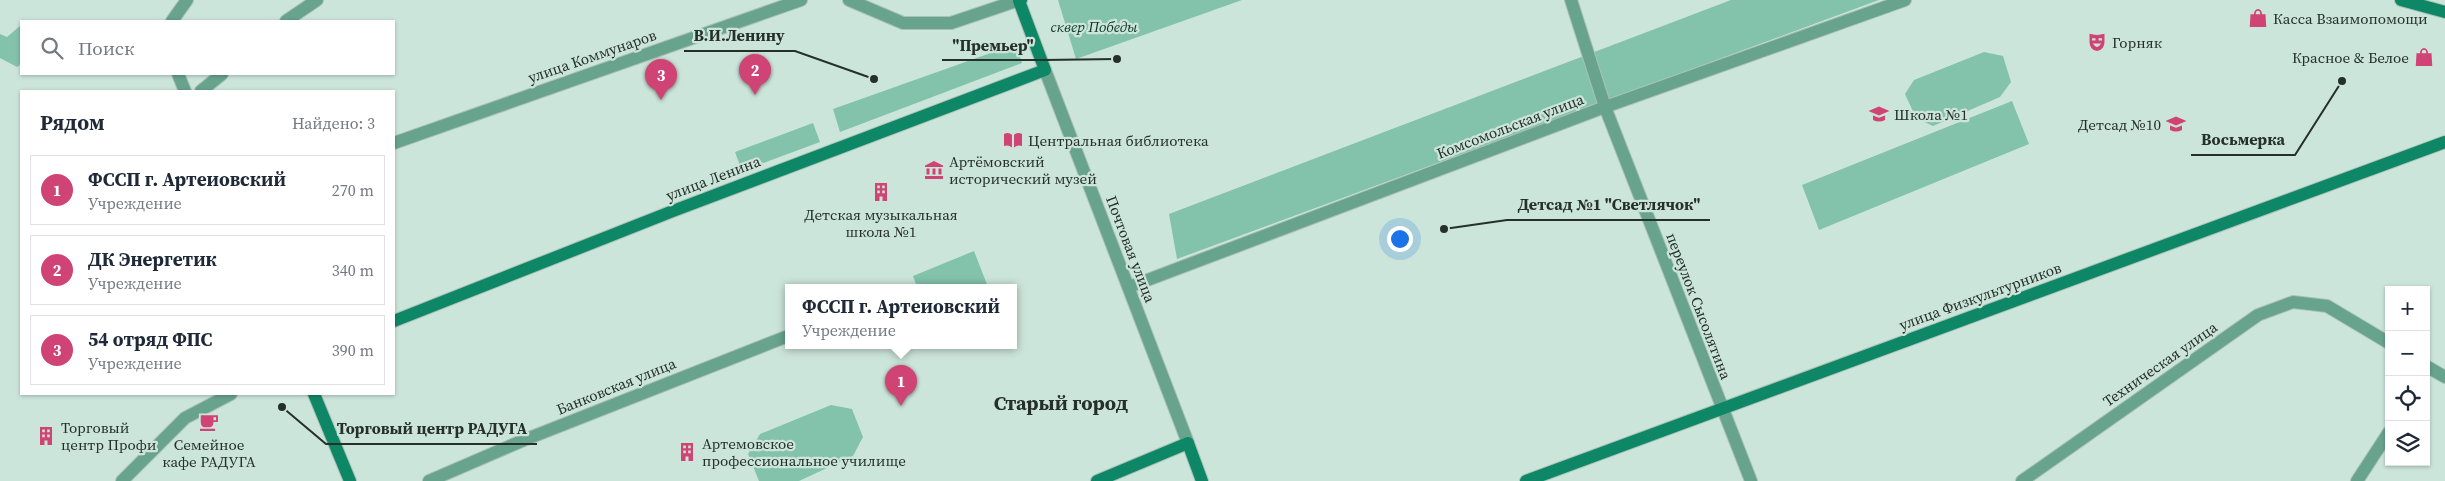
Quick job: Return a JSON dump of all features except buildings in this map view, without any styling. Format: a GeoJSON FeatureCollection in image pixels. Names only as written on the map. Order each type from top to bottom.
{"type":"FeatureCollection","features":[{"type":"Feature","properties":{"kind":"street"},"geometry":{"type":"LineString","coordinates":[[173,20],[187,0]]}},
{"type":"Feature","properties":{"kind":"street"},"geometry":{"type":"LineString","coordinates":[[287,20],[317,0]]}},
{"type":"Feature","properties":{"kind":"street","name":"улица Коммунаров"},"geometry":{"type":"LineString","coordinates":[[395,143],[801,0]]}},
{"type":"Feature","properties":{"kind":"street"},"geometry":{"type":"LineString","coordinates":[[848,0],[903,24],[951,22],[1020,0]]}},
{"type":"Feature","properties":{"kind":"street","name":"Почтовая улица"},"geometry":{"type":"LineString","coordinates":[[1020,0],[1202,481]]}},
{"type":"Feature","properties":{"kind":"street","name":"переулок Сысолятина"},"geometry":{"type":"LineString","coordinates":[[1571,0],[1605,107],[1751,481]]}},
{"type":"Feature","properties":{"kind":"street","name":"Комсомольская улица"},"geometry":{"type":"LineString","coordinates":[[1129,287],[1605,107],[1905,0]]}},
{"type":"Feature","properties":{"kind":"street"},"geometry":{"type":"LineString","coordinates":[[2401,0],[2445,12]]}},
{"type":"Feature","properties":{"kind":"street","name":"улица Ленина"},"geometry":{"type":"LineString","coordinates":[[395,321],[673,210],[1045,70]]}},
{"type":"Feature","properties":{"kind":"street"},"geometry":{"type":"LineString","coordinates":[[178,75],[185,90]]}},
{"type":"Feature","properties":{"kind":"street"},"geometry":{"type":"LineString","coordinates":[[202,90],[221,75]]}},
{"type":"Feature","properties":{"kind":"street","name":"улица Физкультурников"},"geometry":{"type":"LineString","coordinates":[[1526,481],[2445,142]]}},
{"type":"Feature","properties":{"kind":"street","name":"Техническая улица"},"geometry":{"type":"LineString","coordinates":[[2022,481],[2258,315],[2293,302],[2327,306],[2385,341]]}},
{"type":"Feature","properties":{"kind":"street","name":"Банковская улица"},"geometry":{"type":"LineString","coordinates":[[429,481],[524,440],[785,337]]}},
{"type":"Feature","properties":{"kind":"street"},"geometry":{"type":"LineString","coordinates":[[2430,370],[2445,377]]}},
{"type":"Feature","properties":{"kind":"street"},"geometry":{"type":"LineString","coordinates":[[122,481],[184,418],[229,395]]}},
{"type":"Feature","properties":{"kind":"street"},"geometry":{"type":"LineString","coordinates":[[314,395],[350,481]]}},
{"type":"Feature","properties":{"kind":"street"},"geometry":{"type":"LineString","coordinates":[[2357,481],[2385,438]]}},
{"type":"Feature","properties":{"kind":"street"},"geometry":{"type":"LineString","coordinates":[[1097,481],[1188,443]]}},
{"type":"Feature","properties":{"kind":"green space","name":"сквер Победы"},"geometry":{"type":"Polygon","coordinates":[[[1058,0],[1242,0],[1076,59],[1058,0]]]}},
{"type":"Feature","properties":{"kind":"green space"},"geometry":{"type":"Polygon","coordinates":[[[1731,0],[1879,0],[1177,259],[1169,214],[1731,0]]]}},
{"type":"Feature","properties":{"kind":"green space"},"geometry":{"type":"Polygon","coordinates":[[[20,26],[20,65],[17,67],[0,58],[0,34],[7,37],[20,26]]]}},
{"type":"Feature","properties":{"kind":"green space"},"geometry":{"type":"Polygon","coordinates":[[[1016,44],[1022,63],[840,132],[833,109],[1016,44]]]}},
{"type":"Feature","properties":{"kind":"green space"},"geometry":{"type":"Polygon","coordinates":[[[1984,52],[2003,56],[2011,82],[2000,97],[1933,126],[1916,118],[1905,94],[1914,80],[1984,52]]]}},
{"type":"Feature","properties":{"kind":"green space"},"geometry":{"type":"Polygon","coordinates":[[[2012,101],[2029,144],[1819,230],[1802,185],[2012,101]]]}},
{"type":"Feature","properties":{"kind":"green space"},"geometry":{"type":"Polygon","coordinates":[[[813,123],[820,142],[742,171],[735,152],[813,123]]]}},
{"type":"Feature","properties":{"kind":"green space"},"geometry":{"type":"Polygon","coordinates":[[[974,251],[987,284],[916,284],[913,276],[974,251]]]}},
{"type":"Feature","properties":{"kind":"green space"},"geometry":{"type":"Polygon","coordinates":[[[831,405],[852,409],[863,437],[853,456],[799,481],[759,481],[748,454],[760,434],[831,405]]]}},
{"type":"Feature","properties":{"kind":"place","name":"Касса Взаимопомощи"},"geometry":{"type":"Point","coordinates":[2258,18]}},
{"type":"Feature","properties":{"kind":"place","name":"Горняк"},"geometry":{"type":"Point","coordinates":[2097,42]}},
{"type":"Feature","properties":{"kind":"place","name":"Красное & Белое"},"geometry":{"type":"Point","coordinates":[2424,57]}},
{"type":"Feature","properties":{"kind":"place","name":"\"Премьер\""},"geometry":{"type":"Point","coordinates":[1117,59]}},
{"type":"Feature","properties":{"kind":"place","name":"В.И.Ленину"},"geometry":{"type":"Point","coordinates":[874,79]}},
{"type":"Feature","properties":{"kind":"place","name":"Восьмерка"},"geometry":{"type":"Point","coordinates":[2342,81]}},
{"type":"Feature","properties":{"kind":"place","name":"ДК Энергетик"},"geometry":{"type":"Point","coordinates":[755,95]}},
{"type":"Feature","properties":{"kind":"place","name":"54 отряд ФПС"},"geometry":{"type":"Point","coordinates":[661,100]}},
{"type":"Feature","properties":{"kind":"place","name":"Школа №1"},"geometry":{"type":"Point","coordinates":[1879,114]}},
{"type":"Feature","properties":{"kind":"place","name":"Детсад №10"},"geometry":{"type":"Point","coordinates":[2176,124]}},
{"type":"Feature","properties":{"kind":"place","name":"Центральная библиотека"},"geometry":{"type":"Point","coordinates":[1013,140]}},
{"type":"Feature","properties":{"kind":"place","name":"Артёмовский исторический музей"},"geometry":{"type":"Point","coordinates":[934,170]}},
{"type":"Feature","properties":{"kind":"place","name":"Детская музыкальная школа №1"},"geometry":{"type":"Point","coordinates":[881,192]}},
{"type":"Feature","properties":{"kind":"place","name":"Детсад №1 \"Светлячок\""},"geometry":{"type":"Point","coordinates":[1444,229]}},
{"type":"Feature","properties":{"kind":"place","name":"ФССП г. Артеиовский"},"geometry":{"type":"Point","coordinates":[901,406]}},
{"type":"Feature","properties":{"kind":"place","name":"Торговый центр РАДУГА"},"geometry":{"type":"Point","coordinates":[282,407]}},
{"type":"Feature","properties":{"kind":"place","name":"Семейное кафе РАДУГА"},"geometry":{"type":"Point","coordinates":[209,422]}},
{"type":"Feature","properties":{"kind":"place","name":"Торговый центр Профи"},"geometry":{"type":"Point","coordinates":[46,436]}},
{"type":"Feature","properties":{"kind":"place","name":"Артемовское профессиональное училище"},"geometry":{"type":"Point","coordinates":[687,452]}},
{"type":"Feature","properties":{"kind":"district","name":"Старый город"},"geometry":{"type":"Point","coordinates":[1061,403]}}]}
